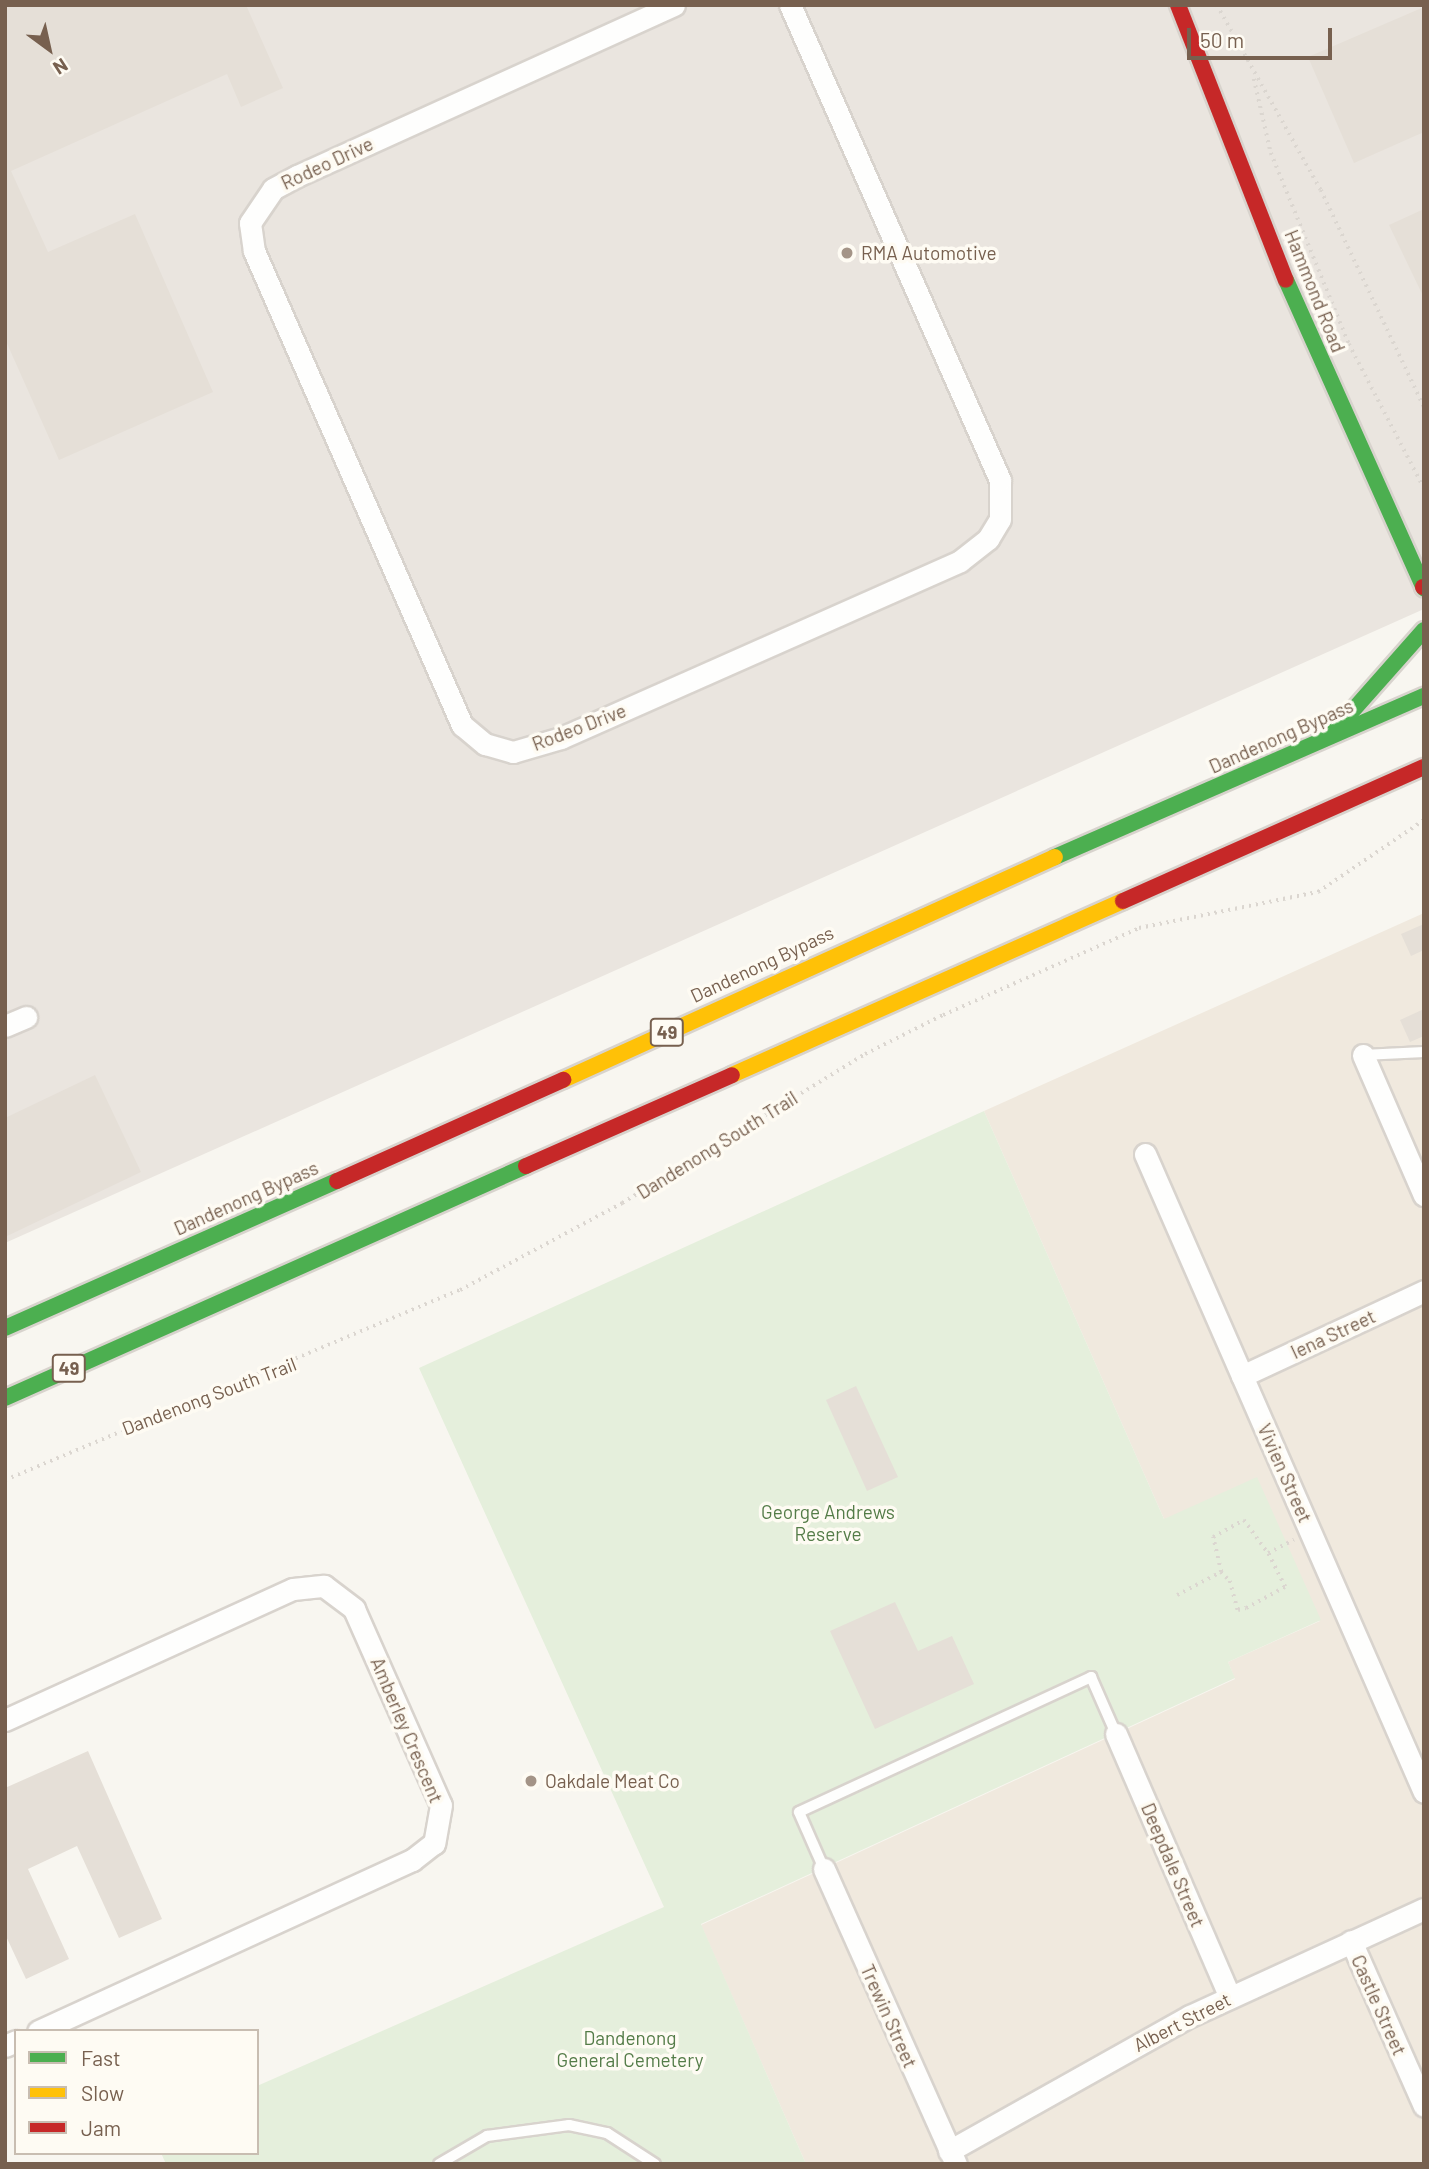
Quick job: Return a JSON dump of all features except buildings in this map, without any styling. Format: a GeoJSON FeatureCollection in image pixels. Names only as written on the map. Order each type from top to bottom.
{"type":"FeatureCollection","features":[{"type":"Feature","properties":{"kind":"main road","name":"Hammond Road"},"geometry":{"type":"LineString","coordinates":[[1178,5],[1311,342],[1424,587]]}},
{"type":"Feature","properties":{"kind":"main road"},"geometry":{"type":"LineString","coordinates":[[1330,737],[1424,630]]}},
{"type":"Feature","properties":{"kind":"main road","name":"Dandenong Bypass"},"geometry":{"type":"LineString","coordinates":[[5,1328],[598,1065],[848,946],[1424,696]]}},
{"type":"Feature","properties":{"kind":"main road","name":"49"},"geometry":{"type":"LineString","coordinates":[[5,1398],[1422,770]]}},
{"type":"Feature","properties":{"kind":"street","name":"Rodeo Drive"},"geometry":{"type":"LineString","coordinates":[[674,5],[297,176],[273,189],[250,223],[254,251],[462,725],[485,744],[513,752],[561,738],[960,561],[988,539],[999,519],[1000,480],[790,5]]}},
{"type":"Feature","properties":{"kind":"street"},"geometry":{"type":"LineString","coordinates":[[5,1026],[26,1017]]}},
{"type":"Feature","properties":{"kind":"street"},"geometry":{"type":"LineString","coordinates":[[1363,1055],[1416,1157],[1424,1195]]}},
{"type":"Feature","properties":{"kind":"street","name":"Vivien Street"},"geometry":{"type":"LineString","coordinates":[[1145,1154],[1424,1792]]}},
{"type":"Feature","properties":{"kind":"street","name":"Iena Street"},"geometry":{"type":"LineString","coordinates":[[1242,1376],[1424,1291]]}},
{"type":"Feature","properties":{"kind":"street","name":"Amberley Crescent"},"geometry":{"type":"LineString","coordinates":[[5,1720],[293,1589],[324,1586],[354,1609],[441,1805],[438,1835],[412,1860],[42,2029]]}},
{"type":"Feature","properties":{"kind":"street","name":"Deepdale Street"},"geometry":{"type":"LineString","coordinates":[[1116,1734],[1230,1997]]}},
{"type":"Feature","properties":{"kind":"street","name":"Trewin Street"},"geometry":{"type":"LineString","coordinates":[[824,1868],[952,2157]]}},
{"type":"Feature","properties":{"kind":"street","name":"Albert Street"},"geometry":{"type":"LineString","coordinates":[[952,2157],[1230,1997],[1424,1909]]}},
{"type":"Feature","properties":{"kind":"street","name":"Castle Street"},"geometry":{"type":"LineString","coordinates":[[1351,1941],[1424,2106]]}},
{"type":"Feature","properties":{"kind":"lane"},"geometry":{"type":"LineString","coordinates":[[1363,1055],[1424,1052]]}},
{"type":"Feature","properties":{"kind":"lane"},"geometry":{"type":"LineString","coordinates":[[824,1868],[799,1811],[1091,1677],[1116,1734]]}},
{"type":"Feature","properties":{"kind":"lane"},"geometry":{"type":"LineString","coordinates":[[439,2164],[487,2136],[569,2124],[607,2133],[654,2164]]}},
{"type":"Feature","properties":{"kind":"path"},"geometry":{"type":"LineString","coordinates":[[1217,5],[1253,74],[1321,190],[1424,407]]}},
{"type":"Feature","properties":{"kind":"path"},"geometry":{"type":"LineString","coordinates":[[1253,74],[1271,153],[1349,344],[1424,488]]}},
{"type":"Feature","properties":{"kind":"path","name":"Dandenong South Trail"},"geometry":{"type":"LineString","coordinates":[[5,1480],[460,1290],[654,1185],[865,1054],[943,1015],[1139,928],[1318,892],[1424,820]]}},
{"type":"Feature","properties":{"kind":"path"},"geometry":{"type":"LineString","coordinates":[[1244,1520],[1268,1553],[1285,1587],[1238,1610],[1230,1581],[1221,1572],[1213,1537],[1244,1520]]}},
{"type":"Feature","properties":{"kind":"path"},"geometry":{"type":"LineString","coordinates":[[1268,1553],[1312,1532]]}},
{"type":"Feature","properties":{"kind":"path"},"geometry":{"type":"LineString","coordinates":[[1177,1595],[1221,1572]]}},
{"type":"Feature","properties":{"kind":"shaded area"},"geometry":{"type":"Polygon","coordinates":[[[5,5],[1424,5],[1424,609],[5,1243],[5,5]]]}},
{"type":"Feature","properties":{"kind":"shaded area"},"geometry":{"type":"Polygon","coordinates":[[[1424,913],[1424,2164],[806,2164],[701,1925],[1235,1679],[1228,1662],[1320,1621],[1164,1519],[984,1111],[1424,913]]]}},
{"type":"Feature","properties":{"kind":"green space","name":"George Andrews Reserve"},"geometry":{"type":"Polygon","coordinates":[[[984,1111],[1164,1519],[1257,1477],[1321,1620],[1228,1662],[1235,1678],[701,1924],[806,2164],[166,2164],[162,2155],[259,2155],[259,2085],[664,1907],[419,1368],[984,1111]]]}},
{"type":"Feature","properties":{"kind":"traffic: fast"},"geometry":{"type":"LineString","coordinates":[[1286,280],[1424,588]]}},
{"type":"Feature","properties":{"kind":"traffic: fast"},"geometry":{"type":"LineString","coordinates":[[1332,734],[1424,630]]}},
{"type":"Feature","properties":{"kind":"traffic: fast"},"geometry":{"type":"LineString","coordinates":[[1055,857],[1424,696]]}},
{"type":"Feature","properties":{"kind":"traffic: fast"},"geometry":{"type":"LineString","coordinates":[[5,1398],[526,1166]]}},
{"type":"Feature","properties":{"kind":"traffic: fast"},"geometry":{"type":"LineString","coordinates":[[5,1328],[337,1181]]}},
{"type":"Feature","properties":{"kind":"traffic: slow"},"geometry":{"type":"LineString","coordinates":[[563,1080],[1055,857]]}},
{"type":"Feature","properties":{"kind":"traffic: slow"},"geometry":{"type":"LineString","coordinates":[[732,1075],[1123,901]]}},
{"type":"Feature","properties":{"kind":"traffic: jam"},"geometry":{"type":"LineString","coordinates":[[1178,5],[1286,280]]}},
{"type":"Feature","properties":{"kind":"traffic: jam"},"geometry":{"type":"LineString","coordinates":[[1123,901],[1424,767]]}},
{"type":"Feature","properties":{"kind":"traffic: jam"},"geometry":{"type":"LineString","coordinates":[[526,1166],[732,1075]]}},
{"type":"Feature","properties":{"kind":"traffic: jam"},"geometry":{"type":"LineString","coordinates":[[337,1181],[563,1080]]}},
{"type":"Feature","properties":{"kind":"place","name":"RMA Automotive"},"geometry":{"type":"Point","coordinates":[847,253]}},
{"type":"Feature","properties":{"kind":"place","name":"Oakdale Meat Co"},"geometry":{"type":"Point","coordinates":[531,1781]}},
{"type":"Feature","properties":{"kind":"park label","name":"Dandenong General Cemetery"},"geometry":{"type":"Point","coordinates":[630,2049]}}]}
